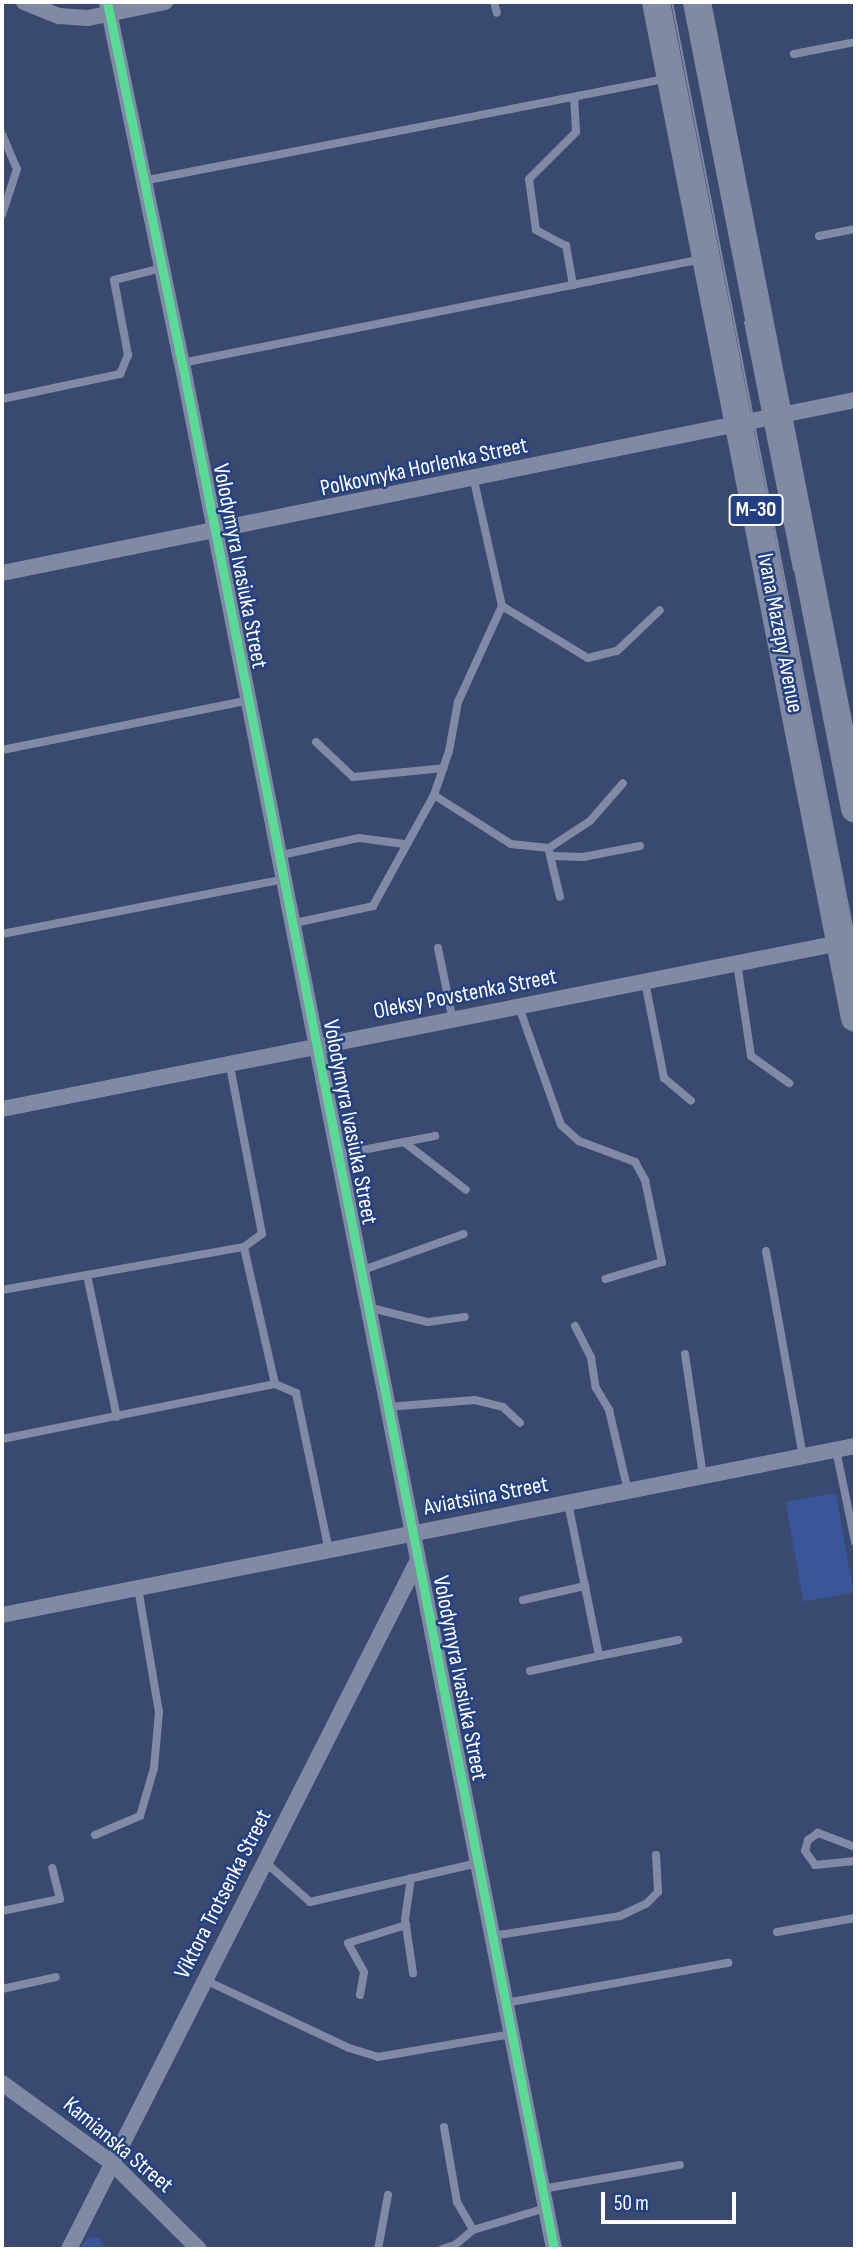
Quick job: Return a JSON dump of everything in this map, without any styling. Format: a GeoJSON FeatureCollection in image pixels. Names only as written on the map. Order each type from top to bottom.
{"type":"FeatureCollection","features":[{"type":"Feature","properties":{"kind":"highway","name":"Ivana Mazepy Avenue"},"geometry":{"type":"LineString","coordinates":[[656,2],[738,422],[848,941],[855,1018]]}},
{"type":"Feature","properties":{"kind":"highway","name":"Ivana Mazepy Avenue"},"geometry":{"type":"LineString","coordinates":[[697,2],[852,777],[855,809]]}},
{"type":"Feature","properties":{"kind":"street"},"geometry":{"type":"LineString","coordinates":[[24,2],[59,16],[88,18],[108,7],[164,2]]}},
{"type":"Feature","properties":{"kind":"street","name":"Volodymyra Ivasiuka Street"},"geometry":{"type":"LineString","coordinates":[[108,7],[182,363],[246,701],[554,2249]]}},
{"type":"Feature","properties":{"kind":"street","name":"Polkovnyka Horlenka Street"},"geometry":{"type":"LineString","coordinates":[[2,573],[474,481],[738,422],[855,400]]}},
{"type":"Feature","properties":{"kind":"street","name":"Oleksy Povstenka Street"},"geometry":{"type":"LineString","coordinates":[[2,1109],[316,1049],[848,941]]}},
{"type":"Feature","properties":{"kind":"street","name":"Aviatsiina Street"},"geometry":{"type":"LineString","coordinates":[[2,1615],[855,1446]]}},
{"type":"Feature","properties":{"kind":"street","name":"Viktora Trotsenka Street"},"geometry":{"type":"LineString","coordinates":[[69,2249],[418,1560]]}},
{"type":"Feature","properties":{"kind":"street","name":"Kamianska Street"},"geometry":{"type":"LineString","coordinates":[[2,2083],[112,2163],[199,2249]]}},
{"type":"Feature","properties":{"kind":"lane"},"geometry":{"type":"LineString","coordinates":[[495,2],[497,13]]}},
{"type":"Feature","properties":{"kind":"lane"},"geometry":{"type":"LineString","coordinates":[[794,54],[855,43]]}},
{"type":"Feature","properties":{"kind":"lane"},"geometry":{"type":"LineString","coordinates":[[144,181],[671,78]]}},
{"type":"Feature","properties":{"kind":"lane"},"geometry":{"type":"LineString","coordinates":[[573,285],[566,246],[536,230],[529,179],[576,132],[575,97]]}},
{"type":"Feature","properties":{"kind":"lane"},"geometry":{"type":"LineString","coordinates":[[2,134],[18,169],[2,215]]}},
{"type":"Feature","properties":{"kind":"lane"},"geometry":{"type":"LineString","coordinates":[[819,236],[855,229]]}},
{"type":"Feature","properties":{"kind":"lane"},"geometry":{"type":"LineString","coordinates":[[182,363],[705,258]]}},
{"type":"Feature","properties":{"kind":"lane"},"geometry":{"type":"LineString","coordinates":[[2,399],[120,374],[128,355],[114,280],[162,268]]}},
{"type":"Feature","properties":{"kind":"lane"},"geometry":{"type":"LineString","coordinates":[[290,924],[373,906],[434,795],[458,702],[502,606],[474,481]]}},
{"type":"Feature","properties":{"kind":"lane"},"geometry":{"type":"LineString","coordinates":[[502,606],[589,658],[617,651],[660,610]]}},
{"type":"Feature","properties":{"kind":"lane"},"geometry":{"type":"LineString","coordinates":[[2,750],[246,701]]}},
{"type":"Feature","properties":{"kind":"lane"},"geometry":{"type":"LineString","coordinates":[[316,742],[353,777],[443,768]]}},
{"type":"Feature","properties":{"kind":"lane"},"geometry":{"type":"LineString","coordinates":[[550,852],[590,821],[622,783]]}},
{"type":"Feature","properties":{"kind":"lane"},"geometry":{"type":"LineString","coordinates":[[434,795],[511,844],[583,857],[640,846]]}},
{"type":"Feature","properties":{"kind":"lane"},"geometry":{"type":"LineString","coordinates":[[277,856],[359,838],[405,844]]}},
{"type":"Feature","properties":{"kind":"lane"},"geometry":{"type":"LineString","coordinates":[[550,852],[560,897]]}},
{"type":"Feature","properties":{"kind":"lane"},"geometry":{"type":"LineString","coordinates":[[2,934],[282,880]]}},
{"type":"Feature","properties":{"kind":"lane"},"geometry":{"type":"LineString","coordinates":[[439,948],[453,1021]]}},
{"type":"Feature","properties":{"kind":"lane"},"geometry":{"type":"LineString","coordinates":[[737,963],[751,1056],[789,1083]]}},
{"type":"Feature","properties":{"kind":"lane"},"geometry":{"type":"LineString","coordinates":[[645,982],[664,1078],[691,1101]]}},
{"type":"Feature","properties":{"kind":"lane"},"geometry":{"type":"LineString","coordinates":[[519,1007],[561,1125],[579,1142],[635,1162],[645,1180],[662,1262],[606,1279]]}},
{"type":"Feature","properties":{"kind":"lane"},"geometry":{"type":"LineString","coordinates":[[2,1290],[244,1247],[262,1234],[230,1066]]}},
{"type":"Feature","properties":{"kind":"lane"},"geometry":{"type":"LineString","coordinates":[[337,1155],[435,1136]]}},
{"type":"Feature","properties":{"kind":"lane"},"geometry":{"type":"LineString","coordinates":[[404,1142],[466,1190]]}},
{"type":"Feature","properties":{"kind":"lane"},"geometry":{"type":"LineString","coordinates":[[360,1271],[464,1234]]}},
{"type":"Feature","properties":{"kind":"lane"},"geometry":{"type":"LineString","coordinates":[[244,1247],[275,1384]]}},
{"type":"Feature","properties":{"kind":"lane"},"geometry":{"type":"LineString","coordinates":[[766,1251],[803,1456]]}},
{"type":"Feature","properties":{"kind":"lane"},"geometry":{"type":"LineString","coordinates":[[88,1275],[117,1417]]}},
{"type":"Feature","properties":{"kind":"lane"},"geometry":{"type":"LineString","coordinates":[[367,1307],[428,1322],[465,1317]]}},
{"type":"Feature","properties":{"kind":"lane"},"geometry":{"type":"LineString","coordinates":[[575,1326],[591,1358],[596,1388],[609,1410],[628,1491]]}},
{"type":"Feature","properties":{"kind":"lane"},"geometry":{"type":"LineString","coordinates":[[685,1354],[703,1476]]}},
{"type":"Feature","properties":{"kind":"lane"},"geometry":{"type":"LineString","coordinates":[[2,1439],[275,1384],[296,1393],[329,1551]]}},
{"type":"Feature","properties":{"kind":"lane"},"geometry":{"type":"LineString","coordinates":[[387,1407],[475,1400],[503,1407],[520,1423]]}},
{"type":"Feature","properties":{"kind":"lane"},"geometry":{"type":"LineString","coordinates":[[836,1450],[855,1542]]}},
{"type":"Feature","properties":{"kind":"lane"},"geometry":{"type":"LineString","coordinates":[[568,1503],[599,1656]]}},
{"type":"Feature","properties":{"kind":"lane"},"geometry":{"type":"LineString","coordinates":[[523,1600],[585,1586]]}},
{"type":"Feature","properties":{"kind":"lane"},"geometry":{"type":"LineString","coordinates":[[95,1835],[140,1816],[154,1769],[159,1712],[138,1588]]}},
{"type":"Feature","properties":{"kind":"lane"},"geometry":{"type":"LineString","coordinates":[[530,1671],[678,1640]]}},
{"type":"Feature","properties":{"kind":"lane"},"geometry":{"type":"LineString","coordinates":[[855,1847],[818,1833],[808,1840],[805,1850],[816,1865],[855,1861]]}},
{"type":"Feature","properties":{"kind":"lane"},"geometry":{"type":"LineString","coordinates":[[492,1936],[620,1916],[646,1904],[658,1892],[656,1855]]}},
{"type":"Feature","properties":{"kind":"lane"},"geometry":{"type":"LineString","coordinates":[[265,1862],[310,1902],[477,1863]]}},
{"type":"Feature","properties":{"kind":"lane"},"geometry":{"type":"LineString","coordinates":[[2,1911],[60,1899],[52,1868]]}},
{"type":"Feature","properties":{"kind":"lane"},"geometry":{"type":"LineString","coordinates":[[411,1878],[406,1925],[413,1973]]}},
{"type":"Feature","properties":{"kind":"lane"},"geometry":{"type":"LineString","coordinates":[[777,1932],[855,1918]]}},
{"type":"Feature","properties":{"kind":"lane"},"geometry":{"type":"LineString","coordinates":[[360,1995],[364,1972],[348,1943],[406,1925]]}},
{"type":"Feature","properties":{"kind":"lane"},"geometry":{"type":"LineString","coordinates":[[505,2003],[728,1963]]}},
{"type":"Feature","properties":{"kind":"lane"},"geometry":{"type":"LineString","coordinates":[[2,1989],[56,1978]]}},
{"type":"Feature","properties":{"kind":"lane"},"geometry":{"type":"LineString","coordinates":[[205,1980],[349,2048],[378,2057],[511,2034]]}},
{"type":"Feature","properties":{"kind":"lane"},"geometry":{"type":"LineString","coordinates":[[444,2127],[457,2202],[472,2230]]}},
{"type":"Feature","properties":{"kind":"lane"},"geometry":{"type":"LineString","coordinates":[[542,2189],[680,2165]]}},
{"type":"Feature","properties":{"kind":"lane"},"geometry":{"type":"LineString","coordinates":[[377,2249],[388,2195]]}},
{"type":"Feature","properties":{"kind":"lane"},"geometry":{"type":"LineString","coordinates":[[442,2249],[455,2245],[472,2230],[546,2208]]}},
{"type":"Feature","properties":{"kind":"shaded area"},"geometry":{"type":"Polygon","coordinates":[[[836,1493],[854,1592],[803,1601],[786,1502],[836,1493]]]}},
{"type":"Feature","properties":{"kind":"shaded area"},"geometry":{"type":"Polygon","coordinates":[[[90,2237],[99,2238],[105,2249],[78,2249],[90,2237]]]}},
{"type":"Feature","properties":{"kind":"tram line"},"geometry":{"type":"LineString","coordinates":[[672,2],[855,942]]}},
{"type":"Feature","properties":{"kind":"tram line"},"geometry":{"type":"LineString","coordinates":[[745,322],[794,570]]}},
{"type":"Feature","properties":{"kind":"cycle path"},"geometry":{"type":"LineString","coordinates":[[107,2],[182,363],[554,2249]]}}]}
